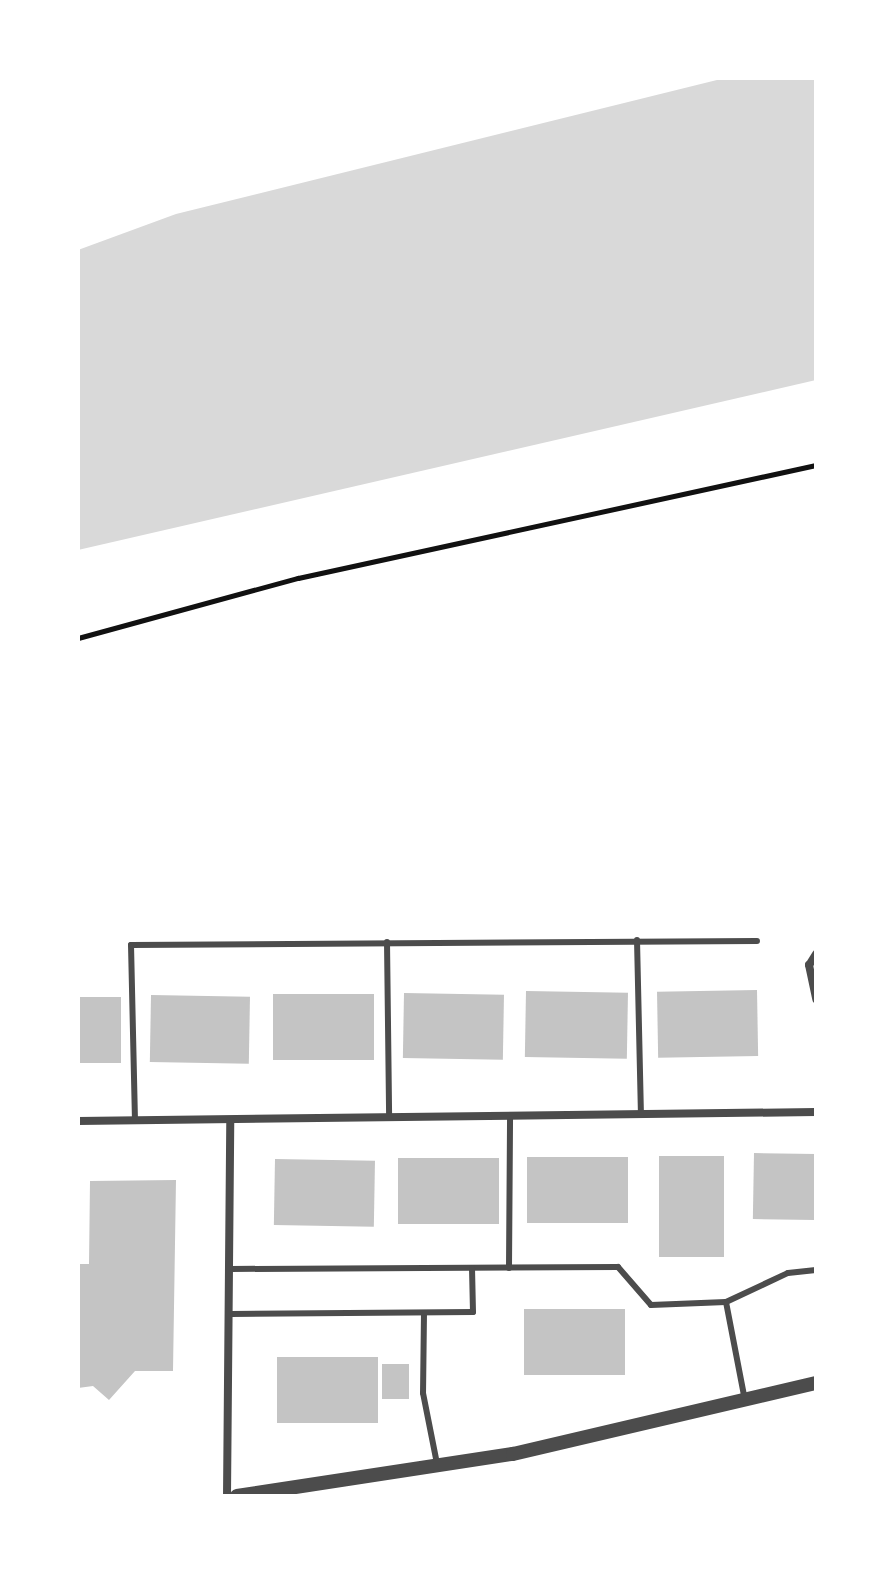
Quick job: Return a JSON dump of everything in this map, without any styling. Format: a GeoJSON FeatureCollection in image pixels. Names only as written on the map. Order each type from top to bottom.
{"type":"FeatureCollection","features":[{"type":"Feature","properties":{"kind":"street"},"geometry":{"type":"LineString","coordinates":[[816,954],[809,965],[816,999]]}},
{"type":"Feature","properties":{"kind":"street"},"geometry":{"type":"LineString","coordinates":[[78,1121],[816,1112]]}},
{"type":"Feature","properties":{"kind":"street"},"geometry":{"type":"LineString","coordinates":[[227,1496],[231,1314],[230,1121]]}},
{"type":"Feature","properties":{"kind":"street"},"geometry":{"type":"LineString","coordinates":[[237,1496],[437,1467],[746,1404],[816,1383]]}},
{"type":"Feature","properties":{"kind":"lane"},"geometry":{"type":"LineString","coordinates":[[637,940],[641,1115]]}},
{"type":"Feature","properties":{"kind":"lane"},"geometry":{"type":"LineString","coordinates":[[135,1121],[131,945],[757,941]]}},
{"type":"Feature","properties":{"kind":"lane"},"geometry":{"type":"LineString","coordinates":[[387,942],[389,1118]]}},
{"type":"Feature","properties":{"kind":"lane"},"geometry":{"type":"LineString","coordinates":[[509,1268],[510,1117]]}},
{"type":"Feature","properties":{"kind":"lane"},"geometry":{"type":"LineString","coordinates":[[231,1269],[618,1267],[651,1305],[726,1302],[788,1273],[816,1270]]}},
{"type":"Feature","properties":{"kind":"lane"},"geometry":{"type":"LineString","coordinates":[[231,1314],[473,1312],[472,1268]]}},
{"type":"Feature","properties":{"kind":"lane"},"geometry":{"type":"LineString","coordinates":[[726,1302],[746,1404]]}},
{"type":"Feature","properties":{"kind":"lane"},"geometry":{"type":"LineString","coordinates":[[424,1313],[423,1393],[437,1467]]}},
{"type":"Feature","properties":{"kind":"path"},"geometry":{"type":"LineString","coordinates":[[78,638],[298,578],[816,465]]}},
{"type":"Feature","properties":{"kind":"shaded area"},"geometry":{"type":"Polygon","coordinates":[[[725,78],[816,78],[816,380],[78,550],[78,250],[176,214],[725,78]]]}},
{"type":"Feature","properties":{"kind":"building"},"geometry":{"type":"Polygon","coordinates":[[[757,990],[758,1056],[658,1058],[657,992],[757,990]]]}},
{"type":"Feature","properties":{"kind":"building"},"geometry":{"type":"Polygon","coordinates":[[[526,991],[628,993],[627,1059],[525,1057],[526,991]]]}},
{"type":"Feature","properties":{"kind":"building"},"geometry":{"type":"Polygon","coordinates":[[[404,993],[504,995],[503,1060],[403,1058],[404,993]]]}},
{"type":"Feature","properties":{"kind":"building"},"geometry":{"type":"Polygon","coordinates":[[[273,994],[374,994],[374,1060],[273,1060],[273,994]]]}},
{"type":"Feature","properties":{"kind":"building"},"geometry":{"type":"Polygon","coordinates":[[[151,995],[250,997],[249,1064],[150,1062],[151,995]]]}},
{"type":"Feature","properties":{"kind":"building"},"geometry":{"type":"Polygon","coordinates":[[[78,997],[121,997],[121,1063],[78,1063],[78,997]]]}},
{"type":"Feature","properties":{"kind":"building"},"geometry":{"type":"Polygon","coordinates":[[[754,1153],[816,1154],[815,1220],[753,1219],[754,1153]]]}},
{"type":"Feature","properties":{"kind":"building"},"geometry":{"type":"Polygon","coordinates":[[[659,1156],[724,1156],[724,1257],[659,1257],[659,1156]]]}},
{"type":"Feature","properties":{"kind":"building"},"geometry":{"type":"Polygon","coordinates":[[[527,1157],[628,1157],[628,1223],[527,1223],[527,1157]]]}},
{"type":"Feature","properties":{"kind":"building"},"geometry":{"type":"Polygon","coordinates":[[[398,1158],[499,1158],[499,1224],[398,1224],[398,1158]]]}},
{"type":"Feature","properties":{"kind":"building"},"geometry":{"type":"Polygon","coordinates":[[[275,1159],[375,1161],[374,1227],[274,1225],[275,1159]]]}},
{"type":"Feature","properties":{"kind":"building"},"geometry":{"type":"Polygon","coordinates":[[[176,1180],[173,1371],[135,1371],[109,1400],[93,1386],[78,1388],[78,1264],[89,1264],[90,1181],[176,1180]]]}},
{"type":"Feature","properties":{"kind":"building"},"geometry":{"type":"Polygon","coordinates":[[[524,1309],[625,1309],[625,1375],[524,1375],[524,1309]]]}},
{"type":"Feature","properties":{"kind":"building"},"geometry":{"type":"Polygon","coordinates":[[[277,1357],[378,1357],[378,1423],[277,1423],[277,1357]]]}},
{"type":"Feature","properties":{"kind":"building"},"geometry":{"type":"Polygon","coordinates":[[[382,1364],[409,1364],[409,1399],[382,1399],[382,1364]]]}}]}
